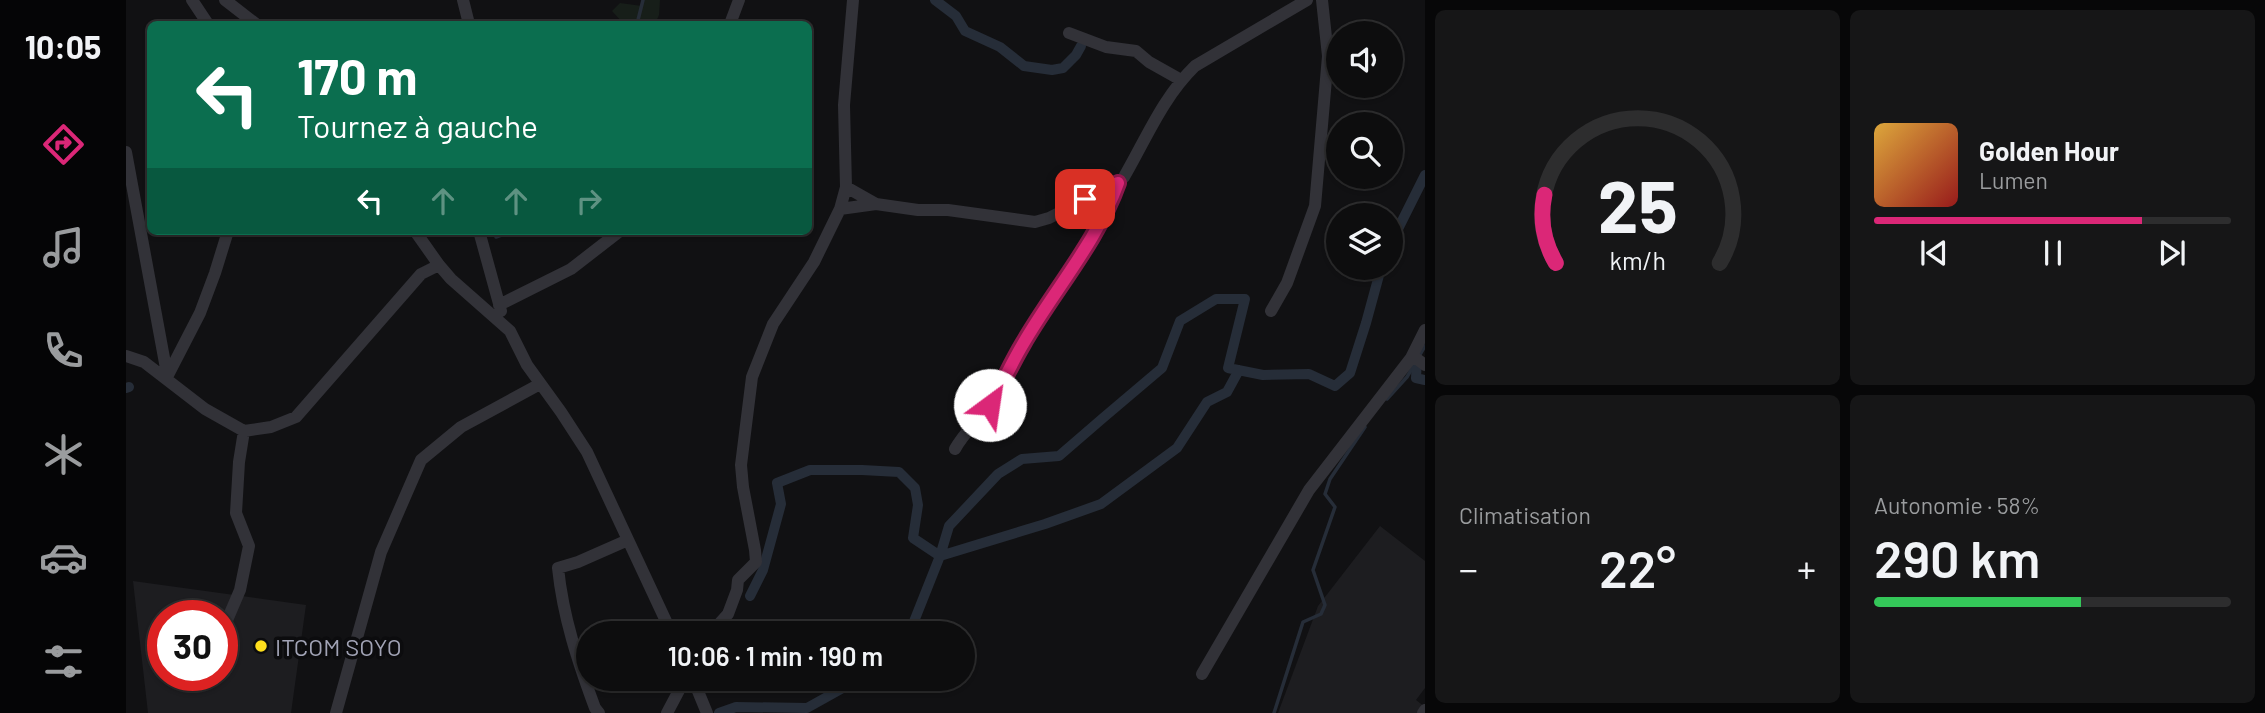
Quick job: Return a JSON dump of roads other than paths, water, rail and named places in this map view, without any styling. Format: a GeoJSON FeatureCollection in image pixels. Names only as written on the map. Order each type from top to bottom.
{"type":"FeatureCollection","features":[{"type":"Feature","properties":{"kind":"street"},"geometry":{"type":"LineString","coordinates":[[192,0],[206,21]]}},
{"type":"Feature","properties":{"kind":"street"},"geometry":{"type":"LineString","coordinates":[[225,0],[252,21]]}},
{"type":"Feature","properties":{"kind":"street"},"geometry":{"type":"LineString","coordinates":[[463,0],[468,21]]}},
{"type":"Feature","properties":{"kind":"street"},"geometry":{"type":"LineString","coordinates":[[731,21],[739,0]]}},
{"type":"Feature","properties":{"kind":"street"},"geometry":{"type":"LineString","coordinates":[[721,621],[737,590],[738,580],[755,562],[741,465],[752,377],[774,324],[814,262],[840,209],[846,187],[844,105],[853,0]]}},
{"type":"Feature","properties":{"kind":"street"},"geometry":{"type":"LineString","coordinates":[[840,209],[876,204],[918,210],[948,210],[1035,222],[1049,218],[1118,183],[1124,177],[1160,110],[1181,80],[1195,66],[1307,0]]}},
{"type":"Feature","properties":{"kind":"street"},"geometry":{"type":"LineString","coordinates":[[1271,311],[1287,283],[1315,206],[1328,56],[1322,0]]}},
{"type":"Feature","properties":{"kind":"street"},"geometry":{"type":"LineString","coordinates":[[1069,33],[1106,47],[1136,51],[1149,62],[1181,80]]}},
{"type":"Feature","properties":{"kind":"street"},"geometry":{"type":"LineString","coordinates":[[126,152],[167,377]]}},
{"type":"Feature","properties":{"kind":"street"},"geometry":{"type":"LineString","coordinates":[[955,449],[961,436],[990,405],[1006,380],[1022,345],[1102,221],[1118,183]]}},
{"type":"Feature","properties":{"kind":"street"},"geometry":{"type":"LineString","coordinates":[[846,187],[876,204]]}},
{"type":"Feature","properties":{"kind":"street"},"geometry":{"type":"LineString","coordinates":[[167,377],[200,313],[227,235]]}},
{"type":"Feature","properties":{"kind":"street"},"geometry":{"type":"LineString","coordinates":[[418,235],[452,279],[510,331]]}},
{"type":"Feature","properties":{"kind":"street"},"geometry":{"type":"LineString","coordinates":[[480,235],[491,280],[510,331],[527,365],[562,412],[587,452],[666,621]]}},
{"type":"Feature","properties":{"kind":"street"},"geometry":{"type":"LineString","coordinates":[[499,305],[571,269],[615,235]]}},
{"type":"Feature","properties":{"kind":"street"},"geometry":{"type":"LineString","coordinates":[[126,356],[144,362],[167,377],[205,410],[244,430],[271,427],[296,417],[421,274],[439,265]]}},
{"type":"Feature","properties":{"kind":"street"},"geometry":{"type":"LineString","coordinates":[[469,293],[491,280]]}},
{"type":"Feature","properties":{"kind":"street"},"geometry":{"type":"LineString","coordinates":[[1202,674],[1310,490],[1410,358],[1425,330]]}},
{"type":"Feature","properties":{"kind":"street"},"geometry":{"type":"LineString","coordinates":[[1410,358],[1425,365]]}},
{"type":"Feature","properties":{"kind":"street"},"geometry":{"type":"LineString","coordinates":[[336,713],[381,552],[421,460],[461,427],[540,384]]}},
{"type":"Feature","properties":{"kind":"street"},"geometry":{"type":"LineString","coordinates":[[236,600],[249,546],[236,513],[244,430]]}},
{"type":"Feature","properties":{"kind":"street"},"geometry":{"type":"LineString","coordinates":[[599,713],[594,708],[577,660],[561,600],[558,568],[628,540]]}},
{"type":"Feature","properties":{"kind":"street"},"geometry":{"type":"LineString","coordinates":[[667,713],[679,691]]}},
{"type":"Feature","properties":{"kind":"street"},"geometry":{"type":"LineString","coordinates":[[698,691],[707,713]]}},
{"type":"Feature","properties":{"kind":"waterway"},"geometry":{"type":"LineString","coordinates":[[638,21],[643,0]]}},
{"type":"Feature","properties":{"kind":"waterway"},"geometry":{"type":"LineString","coordinates":[[935,0],[956,16],[965,31],[1000,47],[1024,66],[1052,70],[1063,68],[1081,46]]}},
{"type":"Feature","properties":{"kind":"waterway"},"geometry":{"type":"LineString","coordinates":[[1403,219],[1425,175]]}},
{"type":"Feature","properties":{"kind":"waterway"},"geometry":{"type":"LineString","coordinates":[[496,237],[502,235]]}},
{"type":"Feature","properties":{"kind":"waterway"},"geometry":{"type":"LineString","coordinates":[[914,621],[949,526],[998,474],[1022,459],[1059,456],[1162,368],[1180,321],[1216,299],[1245,299],[1228,368],[1263,375],[1309,374],[1335,386],[1350,373],[1378,280]]}},
{"type":"Feature","properties":{"kind":"waterway"},"geometry":{"type":"LineString","coordinates":[[1387,399],[1407,377],[1425,346]]}},
{"type":"Feature","properties":{"kind":"waterway"},"geometry":{"type":"LineString","coordinates":[[1417,359],[1416,378],[1425,380]]}},
{"type":"Feature","properties":{"kind":"waterway"},"geometry":{"type":"LineString","coordinates":[[750,596],[763,570],[781,504],[777,483],[810,470],[899,472],[915,488],[918,505],[913,538],[940,556],[1101,504],[1177,448],[1207,402],[1227,392],[1239,370]]}},
{"type":"Feature","properties":{"kind":"waterway"},"geometry":{"type":"LineString","coordinates":[[1274,713],[1303,622],[1321,614],[1325,605],[1313,570],[1335,507],[1325,494],[1330,479],[1365,427]]}},
{"type":"Feature","properties":{"kind":"waterway"},"geometry":{"type":"LineString","coordinates":[[719,713],[736,707],[807,708],[837,691]]}},
{"type":"Feature","properties":{"kind":"place","name":"ITCOM SOYO"},"geometry":{"type":"Point","coordinates":[261,646]}}]}
